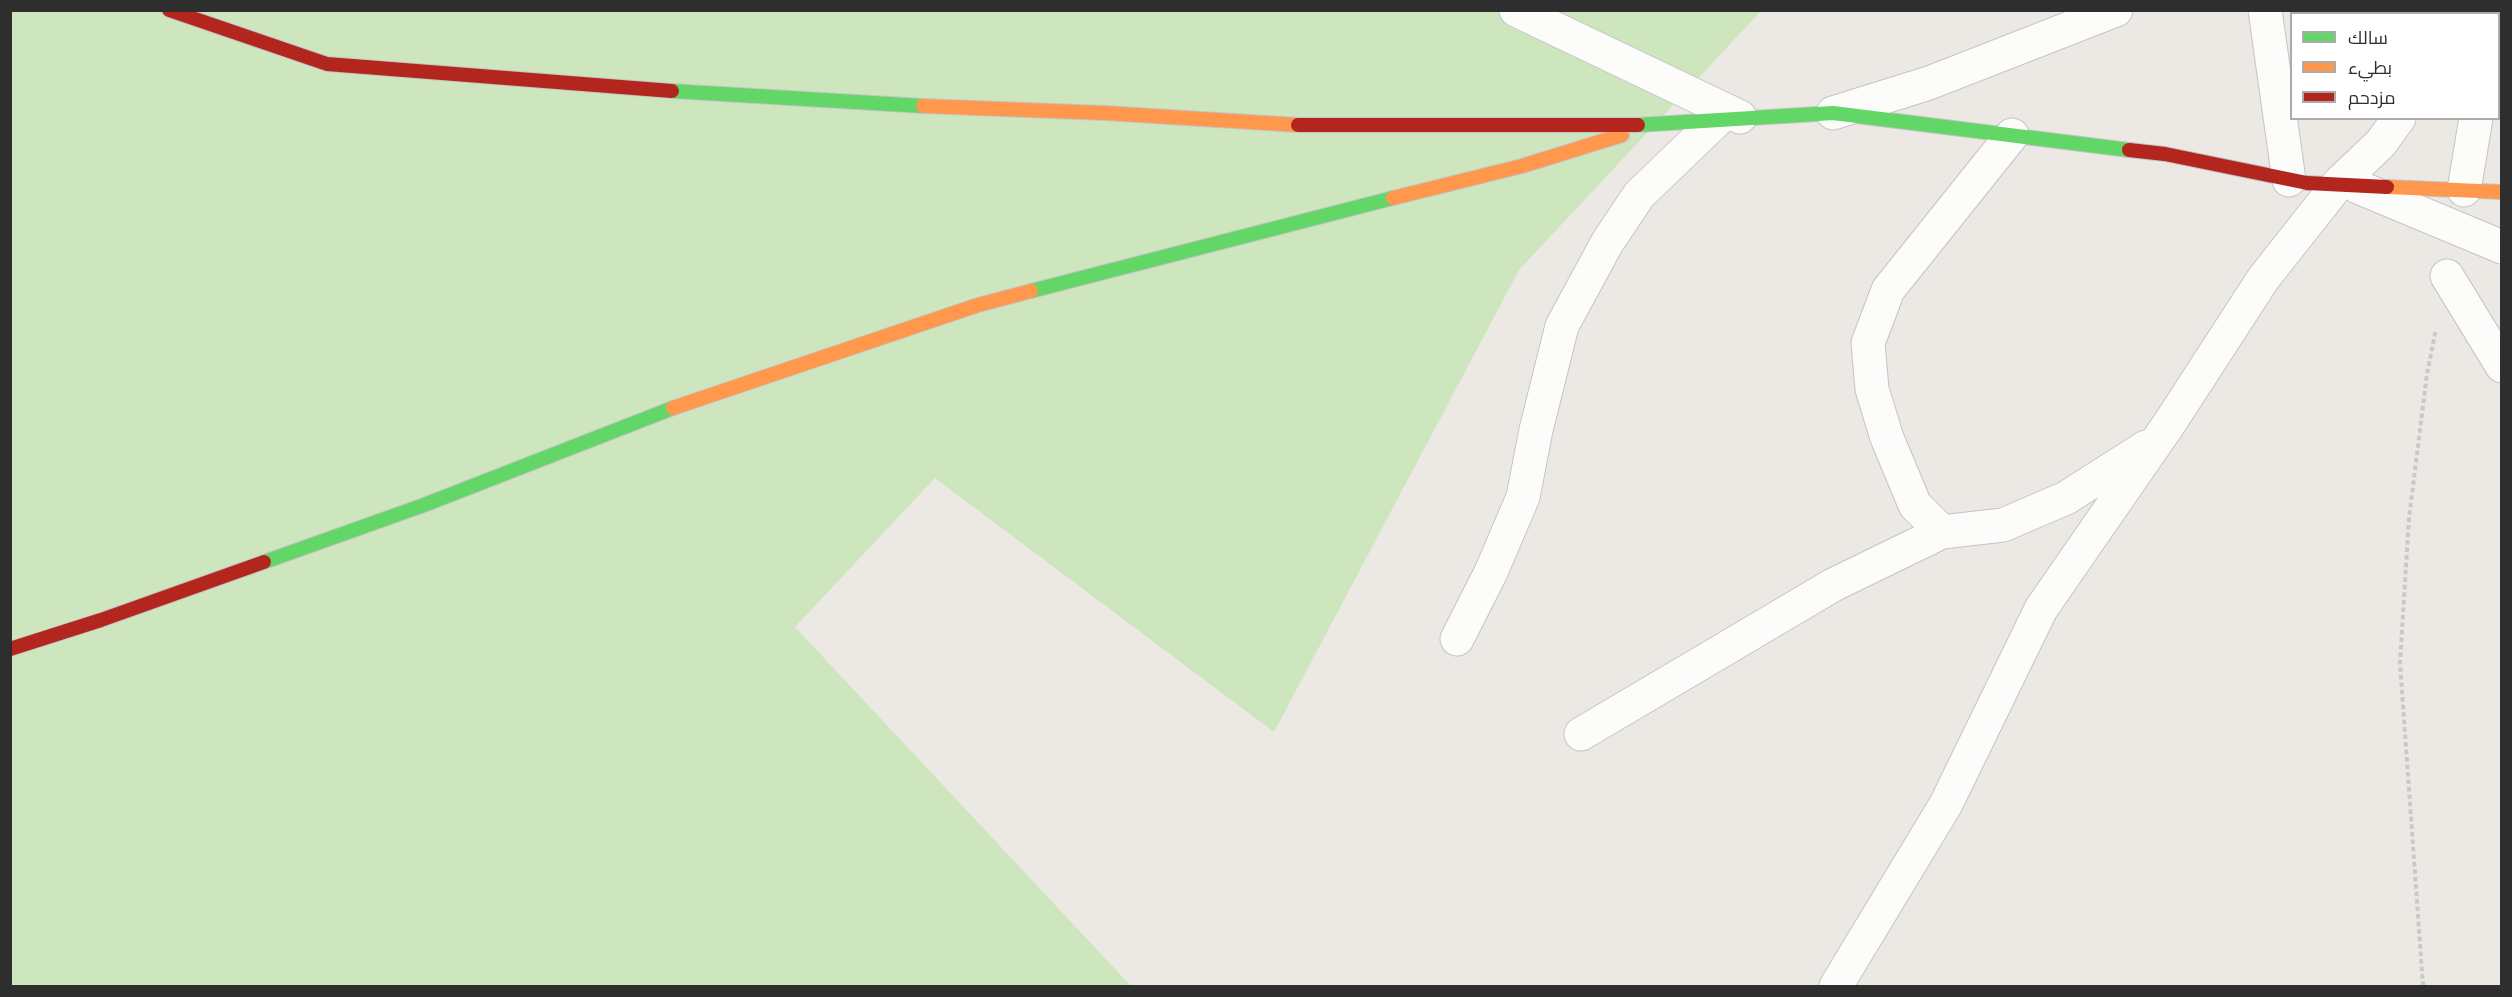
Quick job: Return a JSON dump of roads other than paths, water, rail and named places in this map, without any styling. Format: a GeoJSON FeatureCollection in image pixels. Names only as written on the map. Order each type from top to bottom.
{"type":"FeatureCollection","features":[{"type":"Feature","properties":{"kind":"street"},"geometry":{"type":"LineString","coordinates":[[169,10],[327,64],[660,90],[866,104],[1105,113],[1321,126],[1655,125],[1729,118],[1833,113],[2164,154],[2289,180],[2502,192]]}},
{"type":"Feature","properties":{"kind":"street"},"geometry":{"type":"LineString","coordinates":[[1516,10],[1729,118]]}},
{"type":"Feature","properties":{"kind":"street"},"geometry":{"type":"LineString","coordinates":[[1833,113],[1929,83],[2116,10]]}},
{"type":"Feature","properties":{"kind":"street"},"geometry":{"type":"LineString","coordinates":[[2265,10],[2289,180]]}},
{"type":"Feature","properties":{"kind":"street"},"geometry":{"type":"LineString","coordinates":[[1457,639],[1491,572],[1523,497],[1536,430],[1562,326],[1607,243],[1639,195],[1729,118]]}},
{"type":"Feature","properties":{"kind":"street"},"geometry":{"type":"LineString","coordinates":[[1836,987],[1946,804],[2041,609],[2159,438],[2263,279],[2346,185],[2398,120]]}},
{"type":"Feature","properties":{"kind":"street"},"geometry":{"type":"LineString","coordinates":[[2464,190],[2476,120]]}},
{"type":"Feature","properties":{"kind":"street"},"geometry":{"type":"LineString","coordinates":[[10,649],[101,620],[424,505],[693,400],[978,304],[1522,166],[1655,125]]}},
{"type":"Feature","properties":{"kind":"street"},"geometry":{"type":"LineString","coordinates":[[1942,532],[1915,505],[1887,438],[1872,389],[1868,343],[1888,290],[2012,135]]}},
{"type":"Feature","properties":{"kind":"street"},"geometry":{"type":"LineString","coordinates":[[2346,185],[2502,247]]}},
{"type":"Feature","properties":{"kind":"street"},"geometry":{"type":"LineString","coordinates":[[2446,276],[2502,366]]}},
{"type":"Feature","properties":{"kind":"street"},"geometry":{"type":"LineString","coordinates":[[1581,734],[1833,585],[1942,532],[2003,525],[2066,498],[2159,438]]}}]}
